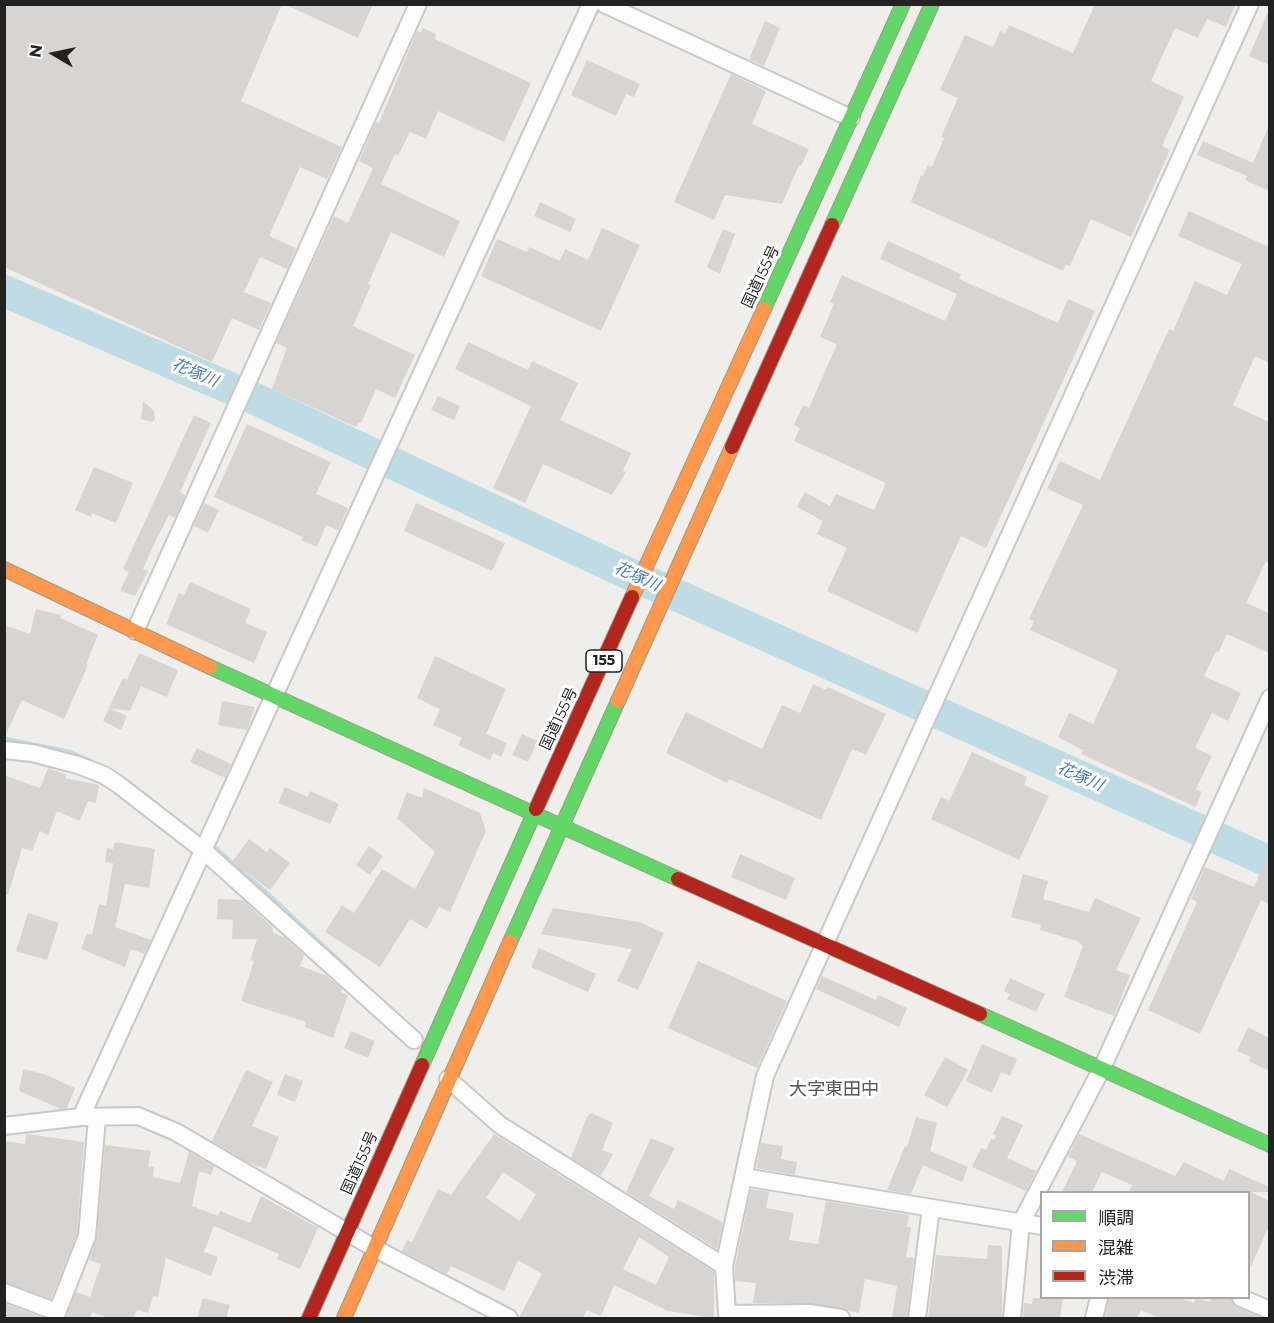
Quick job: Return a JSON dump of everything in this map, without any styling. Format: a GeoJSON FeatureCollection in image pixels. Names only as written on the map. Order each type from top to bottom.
{"type":"FeatureCollection","features":[{"type":"Feature","properties":{"kind":"main road","name":"国道155号"},"geometry":{"type":"LineString","coordinates":[[309,1318],[534,813],[903,4]]}},
{"type":"Feature","properties":{"kind":"main road","name":"155"},"geometry":{"type":"LineString","coordinates":[[344,1318],[448,1079],[932,4]]}},
{"type":"Feature","properties":{"kind":"main road"},"geometry":{"type":"LineString","coordinates":[[4,569],[273,697],[1269,1145]]}},
{"type":"Feature","properties":{"kind":"street"},"geometry":{"type":"LineString","coordinates":[[135,631],[418,4]]}},
{"type":"Feature","properties":{"kind":"street"},"geometry":{"type":"LineString","coordinates":[[4,1292],[56,1315],[87,1236],[89,1118],[203,850],[591,4]]}},
{"type":"Feature","properties":{"kind":"street"},"geometry":{"type":"LineString","coordinates":[[604,4],[851,118]]}},
{"type":"Feature","properties":{"kind":"street"},"geometry":{"type":"LineString","coordinates":[[841,1318],[809,1313],[726,1316],[724,1266],[765,1076],[1250,4]]}},
{"type":"Feature","properties":{"kind":"street"},"geometry":{"type":"LineString","coordinates":[[1012,1318],[1021,1223],[1102,1068],[1269,698]]}},
{"type":"Feature","properties":{"kind":"street"},"geometry":{"type":"LineString","coordinates":[[4,750],[78,765],[104,775],[203,850],[414,1040]]}},
{"type":"Feature","properties":{"kind":"street"},"geometry":{"type":"LineString","coordinates":[[448,1079],[500,1125],[724,1266]]}},
{"type":"Feature","properties":{"kind":"street"},"geometry":{"type":"LineString","coordinates":[[4,1126],[138,1116],[176,1132],[374,1248],[477,1312],[509,1318]]}},
{"type":"Feature","properties":{"kind":"street"},"geometry":{"type":"LineString","coordinates":[[744,1177],[1040,1226]]}},
{"type":"Feature","properties":{"kind":"street"},"geometry":{"type":"LineString","coordinates":[[917,1318],[931,1208]]}},
{"type":"Feature","properties":{"kind":"street"},"geometry":{"type":"LineString","coordinates":[[1094,1318],[1099,1299]]}},
{"type":"Feature","properties":{"kind":"street"},"geometry":{"type":"LineString","coordinates":[[1243,1299],[1269,1310]]}},
{"type":"Feature","properties":{"kind":"building"},"geometry":{"type":"Polygon","coordinates":[[[4,4],[282,4],[241,101],[342,147],[327,179],[300,167],[269,236],[296,248],[287,269],[260,257],[244,292],[271,303],[259,330],[232,318],[212,362],[4,267],[4,4]]]}},
{"type":"Feature","properties":{"kind":"building"},"geometry":{"type":"Polygon","coordinates":[[[284,4],[373,4],[358,38],[284,4]]]}},
{"type":"Feature","properties":{"kind":"building"},"geometry":{"type":"Polygon","coordinates":[[[1095,4],[1236,4],[1226,27],[1207,19],[1198,38],[1175,28],[1151,81],[1184,97],[1162,146],[1170,150],[1131,237],[1091,219],[1070,266],[1066,265],[1063,271],[911,202],[921,175],[923,176],[928,165],[932,167],[944,138],[941,137],[958,98],[940,90],[965,35],[993,47],[1000,31],[1005,33],[1009,25],[1073,53],[1095,4]]]}},
{"type":"Feature","properties":{"kind":"building"},"geometry":{"type":"Polygon","coordinates":[[[1269,10],[1269,65],[1249,56],[1269,10]]]}},
{"type":"Feature","properties":{"kind":"building"},"geometry":{"type":"Polygon","coordinates":[[[765,21],[780,28],[764,66],[749,59],[765,21]]]}},
{"type":"Feature","properties":{"kind":"building"},"geometry":{"type":"Polygon","coordinates":[[[423,28],[436,34],[435,39],[531,83],[504,142],[438,111],[426,139],[410,132],[398,156],[395,154],[381,184],[460,221],[444,257],[391,232],[368,284],[371,285],[353,326],[415,355],[395,398],[376,389],[361,423],[359,422],[356,427],[272,389],[287,348],[276,343],[334,216],[348,223],[373,168],[359,161],[376,122],[379,123],[417,31],[421,32],[423,28]]]}},
{"type":"Feature","properties":{"kind":"building"},"geometry":{"type":"Polygon","coordinates":[[[587,60],[640,84],[634,97],[626,94],[616,116],[571,95],[587,60]]]}},
{"type":"Feature","properties":{"kind":"building"},"geometry":{"type":"Polygon","coordinates":[[[731,74],[766,91],[752,124],[809,149],[801,166],[799,165],[782,204],[725,195],[714,220],[674,202],[731,74]]]}},
{"type":"Feature","properties":{"kind":"building"},"geometry":{"type":"Polygon","coordinates":[[[1269,125],[1269,191],[1245,180],[1247,176],[1197,155],[1203,141],[1253,163],[1269,125]]]}},
{"type":"Feature","properties":{"kind":"building"},"geometry":{"type":"Polygon","coordinates":[[[540,202],[576,219],[570,232],[534,216],[540,202]]]}},
{"type":"Feature","properties":{"kind":"building"},"geometry":{"type":"Polygon","coordinates":[[[1189,211],[1269,247],[1269,363],[1255,356],[1233,405],[1269,422],[1269,563],[1266,561],[1246,603],[1269,613],[1269,653],[1227,634],[1204,676],[1241,693],[1228,721],[1212,713],[1195,748],[1212,756],[1196,789],[1202,792],[1196,807],[1081,754],[1083,750],[1058,737],[1069,713],[1093,724],[1118,670],[1030,630],[1034,621],[1029,619],[1083,505],[1047,489],[1060,461],[1100,480],[1169,329],[1173,331],[1195,281],[1227,295],[1242,264],[1178,236],[1189,211]]]}},
{"type":"Feature","properties":{"kind":"building"},"geometry":{"type":"Polygon","coordinates":[[[602,228],[640,245],[601,331],[481,276],[497,239],[527,252],[529,247],[560,261],[565,249],[588,260],[602,228]]]}},
{"type":"Feature","properties":{"kind":"building"},"geometry":{"type":"Polygon","coordinates":[[[723,229],[735,234],[720,274],[707,267],[723,229]]]}},
{"type":"Feature","properties":{"kind":"building"},"geometry":{"type":"Polygon","coordinates":[[[888,241],[961,274],[959,279],[1058,323],[1068,299],[1095,311],[986,548],[961,536],[917,633],[827,591],[847,548],[817,534],[823,521],[797,507],[805,492],[830,506],[836,494],[874,510],[886,483],[794,441],[800,428],[794,425],[803,405],[809,408],[837,344],[820,337],[834,304],[830,302],[842,275],[945,321],[957,294],[880,259],[888,241]]]}},
{"type":"Feature","properties":{"kind":"building"},"geometry":{"type":"Polygon","coordinates":[[[468,342],[528,370],[532,361],[578,383],[560,420],[631,453],[623,471],[626,472],[612,495],[543,464],[525,503],[493,488],[531,406],[455,369],[468,342]]]}},
{"type":"Feature","properties":{"kind":"building"},"geometry":{"type":"Polygon","coordinates":[[[438,396],[460,406],[454,420],[431,410],[438,396]]]}},
{"type":"Feature","properties":{"kind":"building"},"geometry":{"type":"Polygon","coordinates":[[[143,401],[154,411],[155,419],[152,422],[141,419],[143,401]]]}},
{"type":"Feature","properties":{"kind":"building"},"geometry":{"type":"Polygon","coordinates":[[[194,415],[211,423],[180,492],[185,495],[175,518],[169,515],[157,538],[143,569],[148,571],[135,596],[120,591],[129,572],[123,569],[194,415]]]}},
{"type":"Feature","properties":{"kind":"building"},"geometry":{"type":"Polygon","coordinates":[[[247,424],[331,462],[316,494],[348,508],[338,530],[326,525],[317,547],[301,540],[303,537],[214,497],[247,424]]]}},
{"type":"Feature","properties":{"kind":"building"},"geometry":{"type":"Polygon","coordinates":[[[94,467],[133,483],[116,523],[92,513],[91,517],[75,510],[94,467]]]}},
{"type":"Feature","properties":{"kind":"building"},"geometry":{"type":"Polygon","coordinates":[[[204,503],[219,510],[208,533],[194,526],[204,503]]]}},
{"type":"Feature","properties":{"kind":"building"},"geometry":{"type":"Polygon","coordinates":[[[416,503],[505,543],[492,571],[404,531],[416,503]]]}},
{"type":"Feature","properties":{"kind":"building"},"geometry":{"type":"Polygon","coordinates":[[[190,582],[251,609],[245,623],[267,632],[254,663],[166,624],[179,593],[184,595],[190,582]]]}},
{"type":"Feature","properties":{"kind":"building"},"geometry":{"type":"Polygon","coordinates":[[[36,609],[61,615],[60,618],[98,635],[86,664],[88,665],[64,719],[22,700],[4,738],[4,625],[30,634],[36,609]]]}},
{"type":"Feature","properties":{"kind":"building"},"geometry":{"type":"Polygon","coordinates":[[[139,653],[178,670],[167,697],[141,686],[130,711],[109,708],[123,678],[127,680],[139,653]]]}},
{"type":"Feature","properties":{"kind":"building"},"geometry":{"type":"Polygon","coordinates":[[[435,656],[506,689],[486,734],[507,743],[501,757],[493,753],[490,760],[458,745],[462,738],[433,725],[440,709],[417,698],[435,656]]]}},
{"type":"Feature","properties":{"kind":"building"},"geometry":{"type":"Polygon","coordinates":[[[813,684],[826,690],[828,687],[886,714],[866,755],[852,749],[821,820],[729,779],[727,783],[666,753],[686,712],[762,749],[782,705],[800,713],[813,684]]]}},
{"type":"Feature","properties":{"kind":"building"},"geometry":{"type":"Polygon","coordinates":[[[222,701],[255,707],[247,730],[218,725],[222,701]]]}},
{"type":"Feature","properties":{"kind":"building"},"geometry":{"type":"Polygon","coordinates":[[[109,708],[127,716],[121,730],[103,721],[109,708]]]}},
{"type":"Feature","properties":{"kind":"building"},"geometry":{"type":"Polygon","coordinates":[[[522,734],[538,741],[528,762],[512,755],[522,734]]]}},
{"type":"Feature","properties":{"kind":"building"},"geometry":{"type":"Polygon","coordinates":[[[197,748],[231,764],[225,778],[190,762],[197,748]]]}},
{"type":"Feature","properties":{"kind":"building"},"geometry":{"type":"Polygon","coordinates":[[[972,752],[1027,777],[1024,785],[1049,796],[1019,860],[931,819],[941,797],[949,801],[972,752]]]}},
{"type":"Feature","properties":{"kind":"building"},"geometry":{"type":"Polygon","coordinates":[[[48,768],[67,775],[65,778],[99,785],[96,803],[88,801],[80,821],[57,811],[48,835],[40,831],[32,851],[22,848],[8,895],[4,895],[4,775],[40,788],[48,768]]]}},
{"type":"Feature","properties":{"kind":"building"},"geometry":{"type":"Polygon","coordinates":[[[285,787],[308,797],[310,791],[339,804],[330,824],[278,803],[285,787]]]}},
{"type":"Feature","properties":{"kind":"building"},"geometry":{"type":"Polygon","coordinates":[[[424,788],[480,813],[486,831],[450,912],[439,907],[427,929],[410,919],[380,967],[325,932],[342,905],[354,913],[382,869],[415,889],[435,852],[397,818],[407,792],[422,798],[424,788]]]}},
{"type":"Feature","properties":{"kind":"building"},"geometry":{"type":"Polygon","coordinates":[[[249,839],[267,852],[270,848],[290,863],[270,890],[232,862],[249,839]]]}},
{"type":"Feature","properties":{"kind":"building"},"geometry":{"type":"Polygon","coordinates":[[[115,842],[155,849],[149,888],[125,884],[115,927],[151,940],[144,954],[131,949],[125,967],[81,949],[87,933],[92,935],[99,904],[106,906],[113,863],[105,862],[107,848],[113,849],[115,842]]]}},
{"type":"Feature","properties":{"kind":"building"},"geometry":{"type":"Polygon","coordinates":[[[369,846],[383,856],[370,875],[356,865],[369,846]]]}},
{"type":"Feature","properties":{"kind":"building"},"geometry":{"type":"Polygon","coordinates":[[[1269,853],[1269,904],[1261,900],[1200,1034],[1148,1010],[1197,902],[1191,899],[1205,867],[1254,887],[1269,853]]]}},
{"type":"Feature","properties":{"kind":"building"},"geometry":{"type":"Polygon","coordinates":[[[740,854],[795,878],[786,900],[731,877],[740,854]]]}},
{"type":"Feature","properties":{"kind":"building"},"geometry":{"type":"Polygon","coordinates":[[[1023,874],[1048,881],[1043,899],[1089,912],[1095,898],[1141,918],[1116,970],[1130,975],[1114,1016],[1064,997],[1083,946],[1077,941],[1040,930],[1041,925],[1011,917],[1023,874]]]}},
{"type":"Feature","properties":{"kind":"building"},"geometry":{"type":"Polygon","coordinates":[[[218,899],[243,900],[273,928],[273,933],[284,937],[304,955],[300,966],[327,976],[342,989],[341,992],[348,995],[333,1038],[305,1027],[306,1022],[241,1001],[254,961],[250,960],[257,939],[232,939],[233,920],[217,919],[218,899]]]}},
{"type":"Feature","properties":{"kind":"building"},"geometry":{"type":"Polygon","coordinates":[[[553,908],[639,922],[664,933],[638,990],[617,981],[632,949],[541,934],[553,908]]]}},
{"type":"Feature","properties":{"kind":"building"},"geometry":{"type":"Polygon","coordinates":[[[28,913],[59,923],[47,960],[16,951],[28,913]]]}},
{"type":"Feature","properties":{"kind":"building"},"geometry":{"type":"Polygon","coordinates":[[[539,948],[596,974],[588,992],[531,967],[539,948]]]}},
{"type":"Feature","properties":{"kind":"building"},"geometry":{"type":"Polygon","coordinates":[[[698,961],[787,1001],[757,1068],[668,1028],[698,961]]]}},
{"type":"Feature","properties":{"kind":"building"},"geometry":{"type":"Polygon","coordinates":[[[822,976],[876,1000],[878,995],[907,1008],[899,1027],[816,989],[822,976]]]}},
{"type":"Feature","properties":{"kind":"building"},"geometry":{"type":"Polygon","coordinates":[[[1010,978],[1045,994],[1036,1012],[1007,999],[1010,994],[1004,991],[1010,978]]]}},
{"type":"Feature","properties":{"kind":"building"},"geometry":{"type":"Polygon","coordinates":[[[1248,1027],[1269,1038],[1269,1071],[1249,1061],[1251,1057],[1237,1051],[1248,1027]]]}},
{"type":"Feature","properties":{"kind":"building"},"geometry":{"type":"Polygon","coordinates":[[[351,1031],[375,1041],[368,1058],[344,1048],[351,1031]]]}},
{"type":"Feature","properties":{"kind":"building"},"geometry":{"type":"Polygon","coordinates":[[[982,1044],[1017,1059],[1010,1076],[1001,1072],[992,1093],[966,1081],[982,1044]]]}},
{"type":"Feature","properties":{"kind":"building"},"geometry":{"type":"Polygon","coordinates":[[[945,1057],[968,1070],[947,1107],[924,1095],[945,1057]]]}},
{"type":"Feature","properties":{"kind":"building"},"geometry":{"type":"Polygon","coordinates":[[[23,1069],[44,1074],[75,1088],[67,1108],[61,1109],[19,1091],[23,1069]]]}},
{"type":"Feature","properties":{"kind":"building"},"geometry":{"type":"Polygon","coordinates":[[[246,1070],[273,1082],[252,1126],[279,1137],[266,1169],[249,1163],[212,1141],[246,1070]]]}},
{"type":"Feature","properties":{"kind":"building"},"geometry":{"type":"Polygon","coordinates":[[[285,1074],[303,1081],[295,1102],[277,1095],[285,1074]]]}},
{"type":"Feature","properties":{"kind":"building"},"geometry":{"type":"Polygon","coordinates":[[[591,1113],[613,1123],[602,1150],[613,1154],[601,1176],[571,1158],[587,1117],[591,1113]]]}},
{"type":"Feature","properties":{"kind":"building"},"geometry":{"type":"Polygon","coordinates":[[[1002,1116],[1023,1125],[1007,1158],[1036,1171],[1026,1191],[972,1167],[981,1148],[986,1150],[991,1139],[994,1140],[996,1136],[993,1134],[1002,1116]]]}},
{"type":"Feature","properties":{"kind":"building"},"geometry":{"type":"Polygon","coordinates":[[[916,1117],[937,1123],[930,1151],[968,1167],[962,1182],[923,1165],[911,1194],[887,1190],[905,1146],[907,1147],[916,1117]]]}},
{"type":"Feature","properties":{"kind":"building"},"geometry":{"type":"Polygon","coordinates":[[[26,1134],[84,1142],[77,1234],[51,1299],[4,1282],[4,1141],[25,1144],[26,1134]]]}},
{"type":"Feature","properties":{"kind":"building"},"geometry":{"type":"Polygon","coordinates":[[[494,1134],[714,1272],[714,1318],[668,1311],[614,1285],[601,1316],[587,1310],[583,1318],[519,1318],[542,1274],[518,1260],[504,1291],[451,1266],[447,1274],[402,1251],[407,1240],[412,1242],[438,1189],[451,1195],[494,1134]],[[503,1172],[486,1198],[520,1221],[536,1194],[503,1172]],[[639,1237],[623,1269],[656,1285],[669,1257],[639,1237]]]}},
{"type":"Feature","properties":{"kind":"building"},"geometry":{"type":"Polygon","coordinates":[[[1079,1134],[1175,1176],[1184,1162],[1224,1181],[1229,1169],[1269,1187],[1269,1192],[1251,1192],[1269,1201],[1269,1226],[1250,1269],[1250,1191],[1129,1191],[1132,1185],[1102,1172],[1092,1191],[1062,1191],[1077,1161],[1068,1157],[1079,1134]]]}},
{"type":"Feature","properties":{"kind":"building"},"geometry":{"type":"Polygon","coordinates":[[[651,1138],[675,1148],[649,1196],[674,1209],[678,1200],[723,1222],[717,1249],[626,1192],[651,1138]]]}},
{"type":"Feature","properties":{"kind":"building"},"geometry":{"type":"Polygon","coordinates":[[[761,1143],[783,1146],[781,1159],[797,1162],[795,1175],[756,1168],[761,1143]]]}},
{"type":"Feature","properties":{"kind":"building"},"geometry":{"type":"Polygon","coordinates":[[[105,1145],[151,1151],[148,1166],[154,1167],[153,1177],[180,1183],[189,1152],[214,1166],[211,1175],[199,1171],[192,1206],[218,1216],[220,1211],[250,1223],[261,1196],[318,1228],[300,1269],[277,1259],[279,1254],[214,1226],[204,1252],[218,1257],[211,1276],[166,1258],[158,1297],[153,1296],[148,1313],[137,1310],[133,1318],[108,1318],[92,1312],[90,1318],[66,1318],[76,1292],[90,1297],[101,1264],[89,1260],[97,1237],[105,1145]]]}},
{"type":"Feature","properties":{"kind":"building"},"geometry":{"type":"Polygon","coordinates":[[[751,1189],[769,1192],[766,1208],[794,1213],[789,1240],[818,1244],[826,1201],[909,1215],[907,1227],[911,1227],[906,1257],[914,1258],[907,1318],[892,1318],[897,1286],[865,1279],[859,1313],[810,1303],[753,1303],[756,1283],[735,1281],[735,1267],[751,1189]]]}},
{"type":"Feature","properties":{"kind":"building"},"geometry":{"type":"Polygon","coordinates":[[[988,1245],[1002,1246],[1002,1318],[928,1318],[936,1255],[987,1259],[988,1245]]]}},
{"type":"Feature","properties":{"kind":"building"},"geometry":{"type":"Polygon","coordinates":[[[203,1298],[230,1305],[226,1318],[197,1318],[203,1298]]]}},
{"type":"Feature","properties":{"kind":"building"},"geometry":{"type":"Polygon","coordinates":[[[1033,1298],[1063,1299],[1060,1318],[1023,1318],[1024,1303],[1032,1304],[1033,1298]]]}},
{"type":"Feature","properties":{"kind":"building"},"geometry":{"type":"Polygon","coordinates":[[[1109,1299],[1184,1299],[1194,1303],[1196,1299],[1209,1302],[1211,1299],[1232,1299],[1236,1307],[1263,1318],[1160,1318],[1141,1310],[1137,1318],[1105,1318],[1109,1299]]]}},
{"type":"Feature","properties":{"kind":"building"},"geometry":{"type":"Polygon","coordinates":[[[4,1303],[44,1318],[4,1318],[4,1303]]]}},
{"type":"Feature","properties":{"kind":"waterway","name":"花塚川"},"geometry":{"type":"LineString","coordinates":[[4,291],[251,397],[614,567],[1270,862]]}},
{"type":"Feature","properties":{"kind":"waterway"},"geometry":{"type":"LineString","coordinates":[[4,739],[69,752],[90,761]]}},
{"type":"Feature","properties":{"kind":"waterway"},"geometry":{"type":"LineString","coordinates":[[119,776],[166,812]]}},
{"type":"Feature","properties":{"kind":"waterway"},"geometry":{"type":"LineString","coordinates":[[208,846],[216,849],[350,971]]}},
{"type":"Feature","properties":{"kind":"traffic: fast"},"geometry":{"type":"LineString","coordinates":[[764,309],[903,4]]}},
{"type":"Feature","properties":{"kind":"traffic: fast"},"geometry":{"type":"LineString","coordinates":[[832,225],[932,4]]}},
{"type":"Feature","properties":{"kind":"traffic: fast"},"geometry":{"type":"LineString","coordinates":[[210,667],[678,879]]}},
{"type":"Feature","properties":{"kind":"traffic: fast"},"geometry":{"type":"LineString","coordinates":[[510,942],[618,701]]}},
{"type":"Feature","properties":{"kind":"traffic: fast"},"geometry":{"type":"LineString","coordinates":[[422,1065],[536,809]]}},
{"type":"Feature","properties":{"kind":"traffic: fast"},"geometry":{"type":"LineString","coordinates":[[980,1014],[1270,1145]]}},
{"type":"Feature","properties":{"kind":"traffic: slow"},"geometry":{"type":"LineString","coordinates":[[632,597],[764,309]]}},
{"type":"Feature","properties":{"kind":"traffic: slow"},"geometry":{"type":"LineString","coordinates":[[618,701],[732,447]]}},
{"type":"Feature","properties":{"kind":"traffic: slow"},"geometry":{"type":"LineString","coordinates":[[4,569],[210,667]]}},
{"type":"Feature","properties":{"kind":"traffic: slow"},"geometry":{"type":"LineString","coordinates":[[344,1318],[510,942]]}},
{"type":"Feature","properties":{"kind":"traffic: jam"},"geometry":{"type":"LineString","coordinates":[[732,447],[832,225]]}},
{"type":"Feature","properties":{"kind":"traffic: jam"},"geometry":{"type":"LineString","coordinates":[[536,809],[632,597]]}},
{"type":"Feature","properties":{"kind":"traffic: jam"},"geometry":{"type":"LineString","coordinates":[[678,879],[980,1014]]}},
{"type":"Feature","properties":{"kind":"traffic: jam"},"geometry":{"type":"LineString","coordinates":[[309,1318],[422,1065]]}},
{"type":"Feature","properties":{"kind":"district","name":"大字東田中"},"geometry":{"type":"Point","coordinates":[834,1090]}}]}
